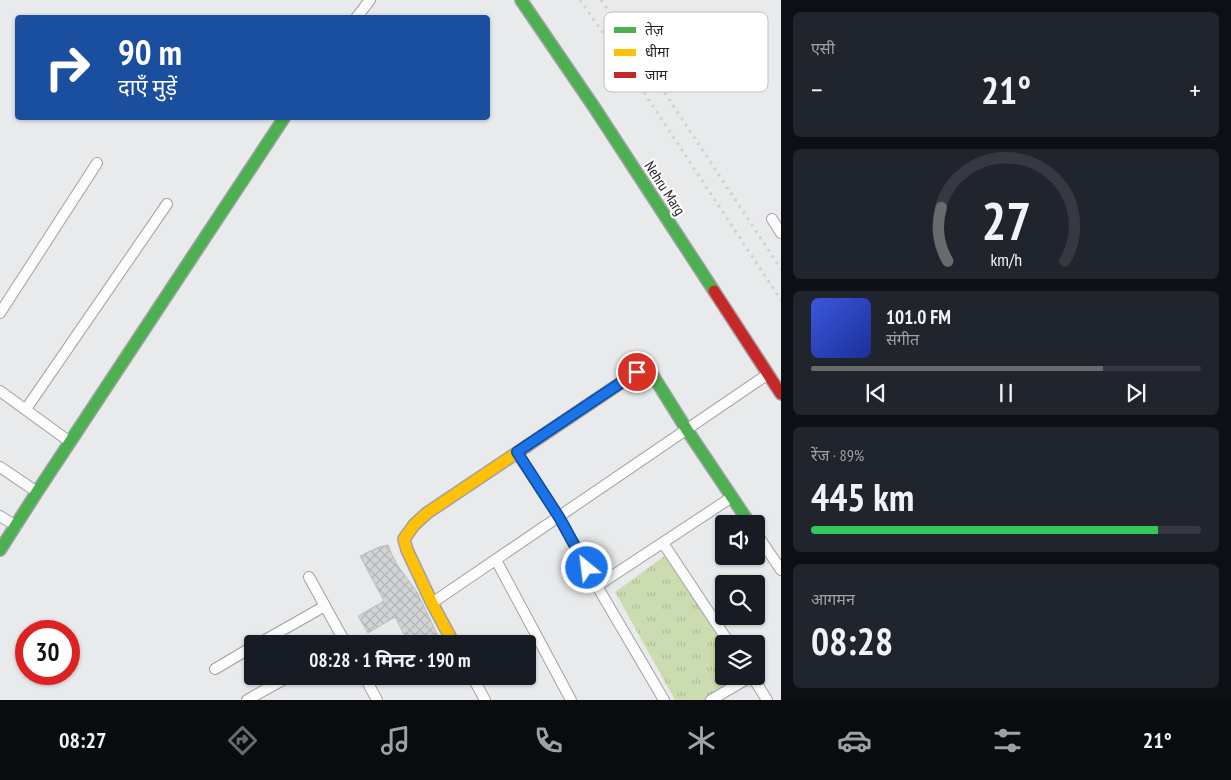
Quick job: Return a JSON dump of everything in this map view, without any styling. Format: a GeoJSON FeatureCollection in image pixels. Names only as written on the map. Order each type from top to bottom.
{"type":"FeatureCollection","features":[{"type":"Feature","properties":{"kind":"street"},"geometry":{"type":"LineString","coordinates":[[358,15],[370,0]]}},
{"type":"Feature","properties":{"kind":"street","name":"Nehru Marg"},"geometry":{"type":"LineString","coordinates":[[521,0],[594,107],[781,394]]}},
{"type":"Feature","properties":{"kind":"street"},"geometry":{"type":"LineString","coordinates":[[0,550],[283,120]]}},
{"type":"Feature","properties":{"kind":"street"},"geometry":{"type":"LineString","coordinates":[[0,313],[96,163]]}},
{"type":"Feature","properties":{"kind":"street"},"geometry":{"type":"LineString","coordinates":[[26,409],[166,204]]}},
{"type":"Feature","properties":{"kind":"street"},"geometry":{"type":"LineString","coordinates":[[772,219],[781,233]]}},
{"type":"Feature","properties":{"kind":"street"},"geometry":{"type":"LineString","coordinates":[[449,635],[406,550],[404,539],[409,530],[427,513],[637,372],[646,371],[652,374],[744,515]]}},
{"type":"Feature","properties":{"kind":"street"},"geometry":{"type":"LineString","coordinates":[[432,603],[768,374]]}},
{"type":"Feature","properties":{"kind":"street"},"geometry":{"type":"LineString","coordinates":[[0,391],[70,442]]}},
{"type":"Feature","properties":{"kind":"street"},"geometry":{"type":"LineString","coordinates":[[517,452],[559,517],[664,700]]}},
{"type":"Feature","properties":{"kind":"street"},"geometry":{"type":"LineString","coordinates":[[0,467],[37,492]]}},
{"type":"Feature","properties":{"kind":"street"},"geometry":{"type":"LineString","coordinates":[[597,586],[732,497]]}},
{"type":"Feature","properties":{"kind":"street"},"geometry":{"type":"LineString","coordinates":[[0,516],[16,526]]}},
{"type":"Feature","properties":{"kind":"street"},"geometry":{"type":"LineString","coordinates":[[663,543],[724,635]]}},
{"type":"Feature","properties":{"kind":"street"},"geometry":{"type":"LineString","coordinates":[[765,546],[781,570]]}},
{"type":"Feature","properties":{"kind":"street"},"geometry":{"type":"LineString","coordinates":[[496,560],[571,700]]}},
{"type":"Feature","properties":{"kind":"street"},"geometry":{"type":"LineString","coordinates":[[309,577],[341,635]]}},
{"type":"Feature","properties":{"kind":"street"},"geometry":{"type":"LineString","coordinates":[[274,635],[325,606]]}},
{"type":"Feature","properties":{"kind":"street"},"geometry":{"type":"LineString","coordinates":[[215,668],[244,652]]}},
{"type":"Feature","properties":{"kind":"street"},"geometry":{"type":"LineString","coordinates":[[247,700],[274,685]]}},
{"type":"Feature","properties":{"kind":"street"},"geometry":{"type":"LineString","coordinates":[[369,685],[377,700]]}},
{"type":"Feature","properties":{"kind":"street"},"geometry":{"type":"LineString","coordinates":[[476,685],[484,700]]}},
{"type":"Feature","properties":{"kind":"street"},"geometry":{"type":"LineString","coordinates":[[711,700],[737,685]]}},
{"type":"Feature","properties":{"kind":"street"},"geometry":{"type":"LineString","coordinates":[[758,685],[767,700]]}},
{"type":"Feature","properties":{"kind":"green space"},"geometry":{"type":"Polygon","coordinates":[[[666,555],[719,635],[715,635],[715,685],[730,685],[704,700],[675,700],[615,592],[666,555]]]}},
{"type":"Feature","properties":{"kind":"building"},"geometry":{"type":"Polygon","coordinates":[[[388,545],[398,566],[417,592],[438,635],[404,635],[395,617],[368,633],[358,616],[384,601],[360,556],[388,545]]]}},
{"type":"Feature","properties":{"kind":"railway"},"geometry":{"type":"LineString","coordinates":[[580,0],[604,34]]}},
{"type":"Feature","properties":{"kind":"railway"},"geometry":{"type":"LineString","coordinates":[[601,0],[609,12]]}},
{"type":"Feature","properties":{"kind":"railway"},"geometry":{"type":"LineString","coordinates":[[644,92],[781,300]]}},
{"type":"Feature","properties":{"kind":"railway"},"geometry":{"type":"LineString","coordinates":[[664,92],[781,269]]}},
{"type":"Feature","properties":{"kind":"traffic: fast"},"geometry":{"type":"LineString","coordinates":[[521,0],[594,107],[714,291]]}},
{"type":"Feature","properties":{"kind":"traffic: fast"},"geometry":{"type":"LineString","coordinates":[[0,550],[283,120]]}},
{"type":"Feature","properties":{"kind":"traffic: fast"},"geometry":{"type":"LineString","coordinates":[[527,446],[637,372],[646,371],[652,374],[744,515]]}},
{"type":"Feature","properties":{"kind":"traffic: slow"},"geometry":{"type":"LineString","coordinates":[[449,635],[407,550],[404,539],[414,525],[427,513],[527,446]]}},
{"type":"Feature","properties":{"kind":"traffic: jam"},"geometry":{"type":"LineString","coordinates":[[714,291],[781,394]]}},
{"type":"Feature","properties":{"kind":"route"},"geometry":{"type":"LineString","coordinates":[[587,568],[559,517],[517,452],[637,372]]}}]}
